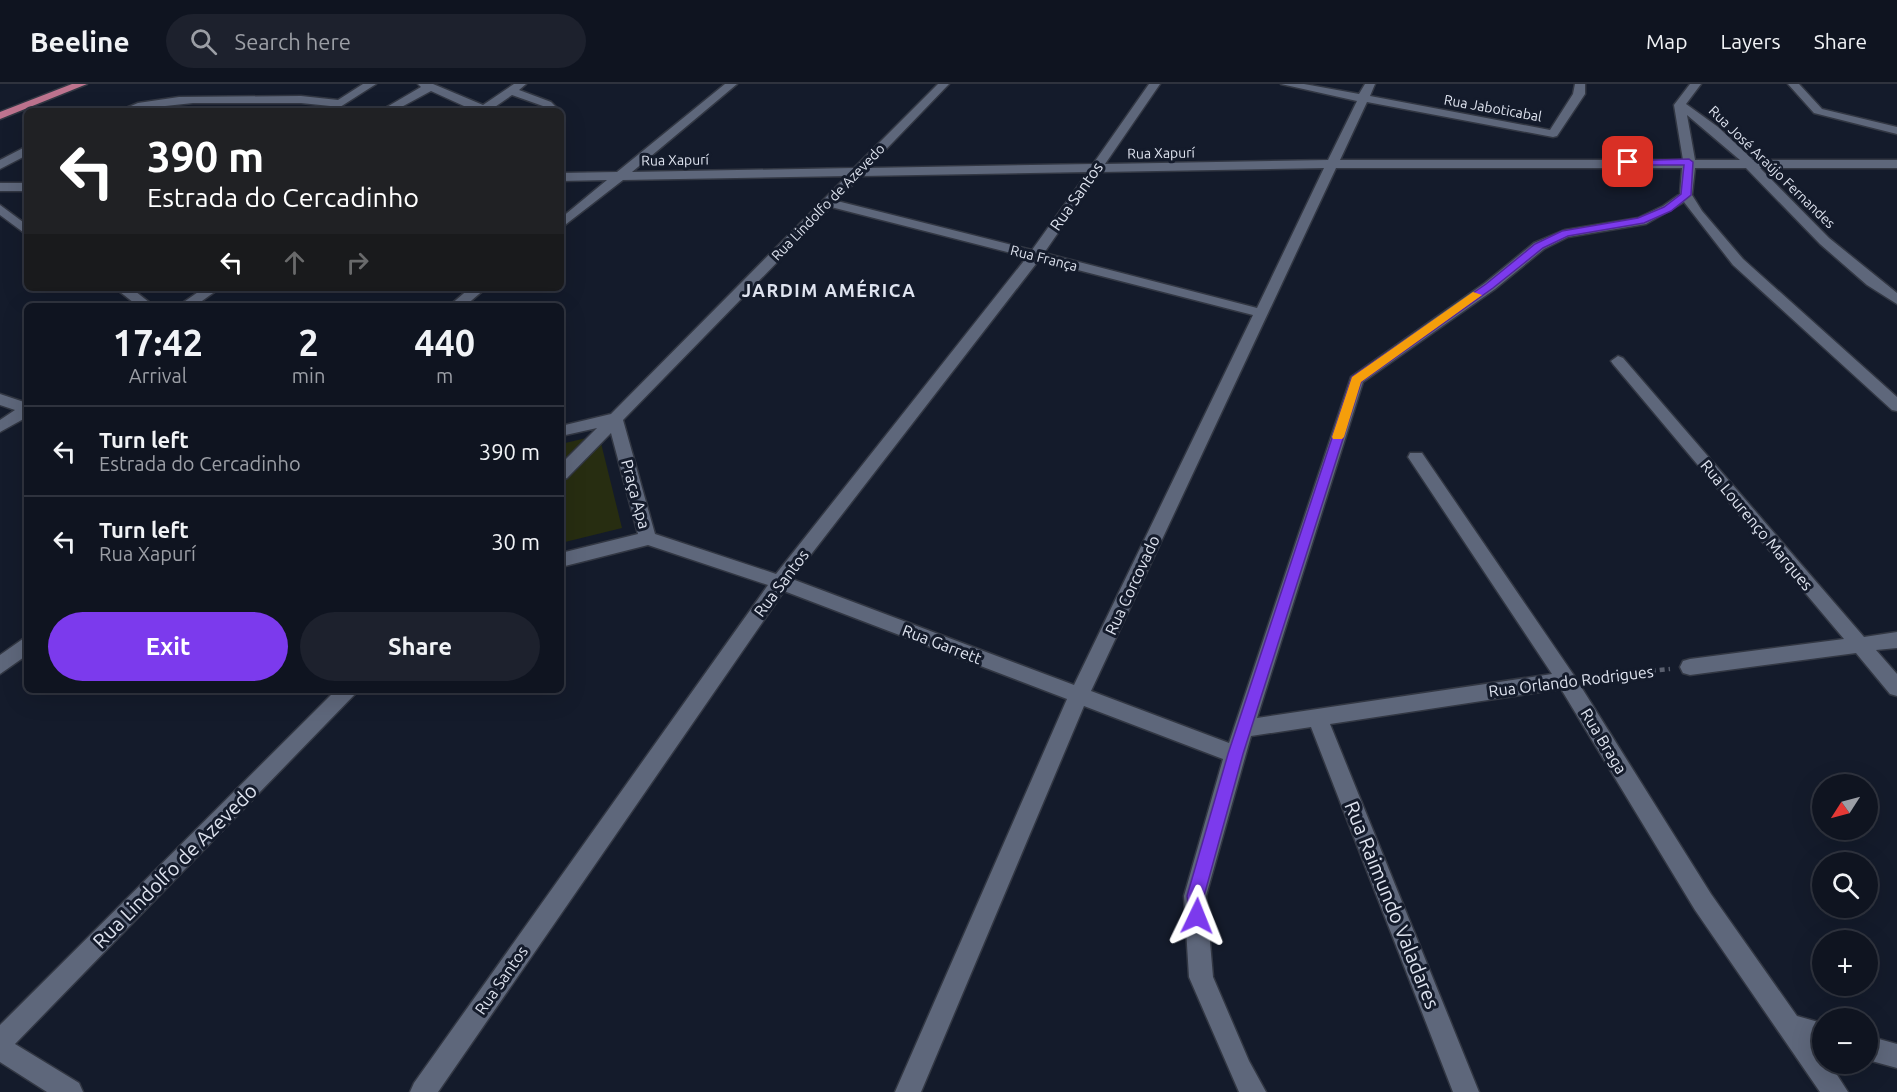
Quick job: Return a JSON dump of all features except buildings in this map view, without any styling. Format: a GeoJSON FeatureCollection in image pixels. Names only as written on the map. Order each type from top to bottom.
{"type":"FeatureCollection","features":[{"type":"Feature","properties":{"kind":"main road"},"geometry":{"type":"LineString","coordinates":[[0,105],[55,84]]}},
{"type":"Feature","properties":{"kind":"main road"},"geometry":{"type":"LineString","coordinates":[[27,108],[82,84]]}},
{"type":"Feature","properties":{"kind":"main road"},"geometry":{"type":"LineString","coordinates":[[0,116],[24,109]]}},
{"type":"Feature","properties":{"kind":"street"},"geometry":{"type":"LineString","coordinates":[[219,106],[226,84]]}},
{"type":"Feature","properties":{"kind":"street"},"geometry":{"type":"LineString","coordinates":[[132,108],[186,98],[219,106],[317,99],[340,104],[371,84]]}},
{"type":"Feature","properties":{"kind":"street"},"geometry":{"type":"LineString","coordinates":[[564,222],[732,84]]}},
{"type":"Feature","properties":{"kind":"street","name":"Rua Lindolfo de Azevedo"},"geometry":{"type":"LineString","coordinates":[[564,471],[944,84]]}},
{"type":"Feature","properties":{"kind":"street","name":"Rua Santos"},"geometry":{"type":"LineString","coordinates":[[423,1092],[780,582],[1035,256],[1155,84]]}},
{"type":"Feature","properties":{"kind":"street","name":"Rua Jaboticabal"},"geometry":{"type":"LineString","coordinates":[[1286,84],[1367,92],[1560,148]]}},
{"type":"Feature","properties":{"kind":"street"},"geometry":{"type":"LineString","coordinates":[[1560,148],[1579,94],[1580,84]]}},
{"type":"Feature","properties":{"kind":"street"},"geometry":{"type":"LineString","coordinates":[[1696,84],[1680,105],[1689,162],[1686,195],[1697,213],[1738,262],[1897,406]]}},
{"type":"Feature","properties":{"kind":"street"},"geometry":{"type":"LineString","coordinates":[[1792,84],[1818,111],[1897,131]]}},
{"type":"Feature","properties":{"kind":"street"},"geometry":{"type":"LineString","coordinates":[[391,108],[427,85],[478,108]]}},
{"type":"Feature","properties":{"kind":"street"},"geometry":{"type":"LineString","coordinates":[[485,108],[516,87],[551,108]]}},
{"type":"Feature","properties":{"kind":"street","name":"Rua Corcovado"},"geometry":{"type":"LineString","coordinates":[[908,1092],[1079,695],[1367,92]]}},
{"type":"Feature","properties":{"kind":"street","name":"Rua José Araújo Fernandes"},"geometry":{"type":"LineString","coordinates":[[1680,105],[1702,118],[1750,163],[1803,220],[1897,300]]}},
{"type":"Feature","properties":{"kind":"street","name":"Rua Xapurí"},"geometry":{"type":"LineString","coordinates":[[564,177],[1331,164],[1560,148],[1689,162],[1897,164]]}},
{"type":"Feature","properties":{"kind":"street"},"geometry":{"type":"LineString","coordinates":[[0,165],[24,152]]}},
{"type":"Feature","properties":{"kind":"street"},"geometry":{"type":"LineString","coordinates":[[0,187],[24,187]]}},
{"type":"Feature","properties":{"kind":"street"},"geometry":{"type":"LineString","coordinates":[[1253,1092],[1240,1070],[1201,977],[1195,896],[1235,754],[1356,380],[1490,286],[1539,246],[1565,234],[1641,221],[1667,209],[1686,195]]}},
{"type":"Feature","properties":{"kind":"street","name":"Rua França"},"geometry":{"type":"LineString","coordinates":[[827,202],[1261,313]]}},
{"type":"Feature","properties":{"kind":"street"},"geometry":{"type":"LineString","coordinates":[[0,209],[24,229]]}},
{"type":"Feature","properties":{"kind":"street"},"geometry":{"type":"LineString","coordinates":[[126,291],[144,303]]}},
{"type":"Feature","properties":{"kind":"street"},"geometry":{"type":"LineString","coordinates":[[190,303],[208,291]]}},
{"type":"Feature","properties":{"kind":"street"},"geometry":{"type":"LineString","coordinates":[[460,303],[475,291]]}},
{"type":"Feature","properties":{"kind":"street","name":"Rua Lourenço Marques"},"geometry":{"type":"LineString","coordinates":[[1618,361],[1897,688]]}},
{"type":"Feature","properties":{"kind":"street"},"geometry":{"type":"LineString","coordinates":[[0,399],[24,409]]}},
{"type":"Feature","properties":{"kind":"street"},"geometry":{"type":"LineString","coordinates":[[0,428],[24,412]]}},
{"type":"Feature","properties":{"kind":"street"},"geometry":{"type":"LineString","coordinates":[[564,429],[615,418]]}},
{"type":"Feature","properties":{"kind":"street","name":"Praça Apa"},"geometry":{"type":"LineString","coordinates":[[564,559],[648,538],[615,418]]}},
{"type":"Feature","properties":{"kind":"street","name":"Rua Braga"},"geometry":{"type":"LineString","coordinates":[[1416,457],[1566,680],[1703,902],[1834,1092]]}},
{"type":"Feature","properties":{"kind":"street","name":"Rua Garrett"},"geometry":{"type":"LineString","coordinates":[[648,538],[780,582],[1235,754]]}},
{"type":"Feature","properties":{"kind":"street"},"geometry":{"type":"LineString","coordinates":[[1690,667],[1897,640]]}},
{"type":"Feature","properties":{"kind":"street"},"geometry":{"type":"LineString","coordinates":[[0,666],[24,646]]}},
{"type":"Feature","properties":{"kind":"street","name":"Rua Orlando Rodrigues"},"geometry":{"type":"LineString","coordinates":[[1245,728],[1566,680]]}},
{"type":"Feature","properties":{"kind":"street","name":"Rua Lindolfo de Azevedo"},"geometry":{"type":"LineString","coordinates":[[0,1042],[346,693]]}},
{"type":"Feature","properties":{"kind":"street","name":"Rua Raimundo Valadares"},"geometry":{"type":"LineString","coordinates":[[1318,718],[1466,1092]]}},
{"type":"Feature","properties":{"kind":"street"},"geometry":{"type":"LineString","coordinates":[[1789,1026],[1812,1032]]}},
{"type":"Feature","properties":{"kind":"street"},"geometry":{"type":"LineString","coordinates":[[0,1048],[70,1092]]}},
{"type":"Feature","properties":{"kind":"street"},"geometry":{"type":"LineString","coordinates":[[1878,1051],[1897,1056]]}},
{"type":"Feature","properties":{"kind":"path","name":"Rua Orlando Rodrigues"},"geometry":{"type":"LineString","coordinates":[[1566,680],[1690,667]]}},
{"type":"Feature","properties":{"kind":"green space"},"geometry":{"type":"Polygon","coordinates":[[[599,435],[622,528],[564,542],[564,443],[599,435]]]}},
{"type":"Feature","properties":{"kind":"slow traffic"},"geometry":{"type":"LineString","coordinates":[[1338,437],[1356,380],[1477,295]]}},
{"type":"Feature","properties":{"kind":"district","name":"JARDIM AMÉRICA"},"geometry":{"type":"Point","coordinates":[829,291]}},
{"type":"Feature","properties":{"kind":"route"},"geometry":{"type":"LineString","coordinates":[[1197,916],[1195,896],[1235,754],[1356,380],[1490,286],[1539,246],[1565,234],[1641,221],[1667,209],[1686,195],[1689,162],[1628,162]]}}]}
